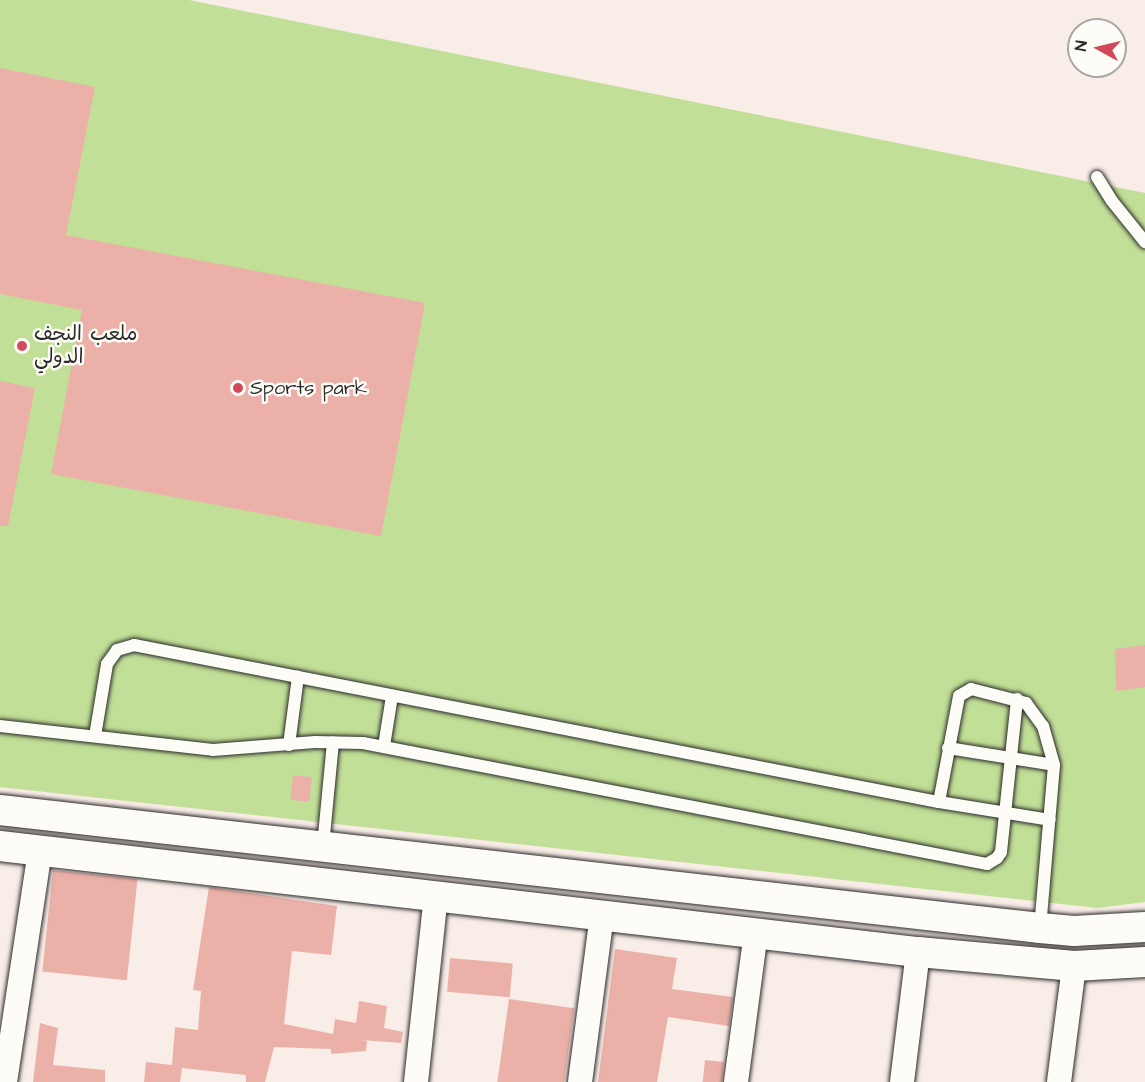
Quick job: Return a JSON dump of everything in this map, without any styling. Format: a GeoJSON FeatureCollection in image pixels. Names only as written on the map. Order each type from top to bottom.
{"type":"FeatureCollection","features":[{"type":"Feature","properties":{"kind":"street"},"geometry":{"type":"LineString","coordinates":[[0,810],[1040,928],[1074,931],[1145,927]]}},
{"type":"Feature","properties":{"kind":"street"},"geometry":{"type":"LineString","coordinates":[[0,846],[918,952],[1074,966],[1145,962]]}},
{"type":"Feature","properties":{"kind":"street"},"geometry":{"type":"LineString","coordinates":[[6,1082],[40,851]]}},
{"type":"Feature","properties":{"kind":"street"},"geometry":{"type":"LineString","coordinates":[[416,1082],[436,895]]}},
{"type":"Feature","properties":{"kind":"street"},"geometry":{"type":"LineString","coordinates":[[580,1082],[602,914]]}},
{"type":"Feature","properties":{"kind":"street"},"geometry":{"type":"LineString","coordinates":[[736,1082],[756,933]]}},
{"type":"Feature","properties":{"kind":"street"},"geometry":{"type":"LineString","coordinates":[[902,1082],[918,952]]}},
{"type":"Feature","properties":{"kind":"street"},"geometry":{"type":"LineString","coordinates":[[1059,1082],[1074,966]]}},
{"type":"Feature","properties":{"kind":"lane"},"geometry":{"type":"LineString","coordinates":[[1097,177],[1112,201],[1145,242]]}},
{"type":"Feature","properties":{"kind":"lane"},"geometry":{"type":"LineString","coordinates":[[95,736],[110,656],[125,646],[134,645],[939,802],[1050,820]]}},
{"type":"Feature","properties":{"kind":"lane"},"geometry":{"type":"LineString","coordinates":[[289,745],[298,677]]}},
{"type":"Feature","properties":{"kind":"lane"},"geometry":{"type":"LineString","coordinates":[[939,802],[957,700],[962,693],[970,689],[1026,703],[1043,726],[1054,765],[1040,928]]}},
{"type":"Feature","properties":{"kind":"lane"},"geometry":{"type":"LineString","coordinates":[[384,746],[393,696]]}},
{"type":"Feature","properties":{"kind":"lane"},"geometry":{"type":"LineString","coordinates":[[0,726],[213,750],[333,742],[384,746],[981,865],[992,862],[1000,852],[1017,699]]}},
{"type":"Feature","properties":{"kind":"lane"},"geometry":{"type":"LineString","coordinates":[[323,847],[333,742]]}},
{"type":"Feature","properties":{"kind":"lane"},"geometry":{"type":"LineString","coordinates":[[948,748],[1054,765]]}},
{"type":"Feature","properties":{"kind":"green space"},"geometry":{"type":"Polygon","coordinates":[[[0,0],[189,0],[1145,193],[1145,902],[1097,908],[0,787],[0,0]]]}},
{"type":"Feature","properties":{"kind":"building","name":"Sports park"},"geometry":{"type":"Polygon","coordinates":[[[0,68],[95,87],[66,235],[425,303],[381,536],[51,474],[82,310],[0,294],[0,68]]]}},
{"type":"Feature","properties":{"kind":"building"},"geometry":{"type":"Polygon","coordinates":[[[0,381],[35,388],[8,526],[0,526],[0,381]]]}},
{"type":"Feature","properties":{"kind":"building"},"geometry":{"type":"Polygon","coordinates":[[[1145,645],[1145,687],[1116,691],[1115,649],[1145,645]]]}},
{"type":"Feature","properties":{"kind":"building"},"geometry":{"type":"Polygon","coordinates":[[[293,775],[312,777],[309,802],[290,800],[293,775]]]}},
{"type":"Feature","properties":{"kind":"building"},"geometry":{"type":"Polygon","coordinates":[[[53,870],[138,879],[127,980],[42,971],[53,870]]]}},
{"type":"Feature","properties":{"kind":"building"},"geometry":{"type":"Polygon","coordinates":[[[209,887],[337,906],[331,955],[292,951],[284,1024],[333,1034],[335,1019],[356,1023],[359,1001],[387,1006],[384,1028],[403,1032],[401,1043],[362,1040],[367,1041],[366,1051],[331,1054],[331,1049],[274,1047],[265,1082],[246,1082],[246,1075],[182,1068],[180,1082],[144,1082],[146,1062],[172,1065],[175,1027],[198,1030],[201,991],[193,990],[209,887]]]}},
{"type":"Feature","properties":{"kind":"building"},"geometry":{"type":"Polygon","coordinates":[[[615,949],[677,958],[672,989],[733,997],[729,1026],[668,1017],[657,1082],[598,1082],[615,949]]]}},
{"type":"Feature","properties":{"kind":"building"},"geometry":{"type":"Polygon","coordinates":[[[450,958],[513,963],[510,997],[447,992],[450,958]]]}},
{"type":"Feature","properties":{"kind":"building"},"geometry":{"type":"Polygon","coordinates":[[[509,999],[574,1008],[564,1082],[497,1082],[509,999]]]}},
{"type":"Feature","properties":{"kind":"building"},"geometry":{"type":"Polygon","coordinates":[[[40,1023],[58,1028],[53,1065],[105,1070],[105,1082],[33,1082],[40,1023]]]}},
{"type":"Feature","properties":{"kind":"building"},"geometry":{"type":"Polygon","coordinates":[[[705,1060],[724,1062],[722,1082],[703,1082],[705,1060]]]}},
{"type":"Feature","properties":{"kind":"place","name":"ملعب النجف الدولي"},"geometry":{"type":"Point","coordinates":[22,346]}},
{"type":"Feature","properties":{"kind":"place","name":"Sports park"},"geometry":{"type":"Point","coordinates":[238,388]}}]}
